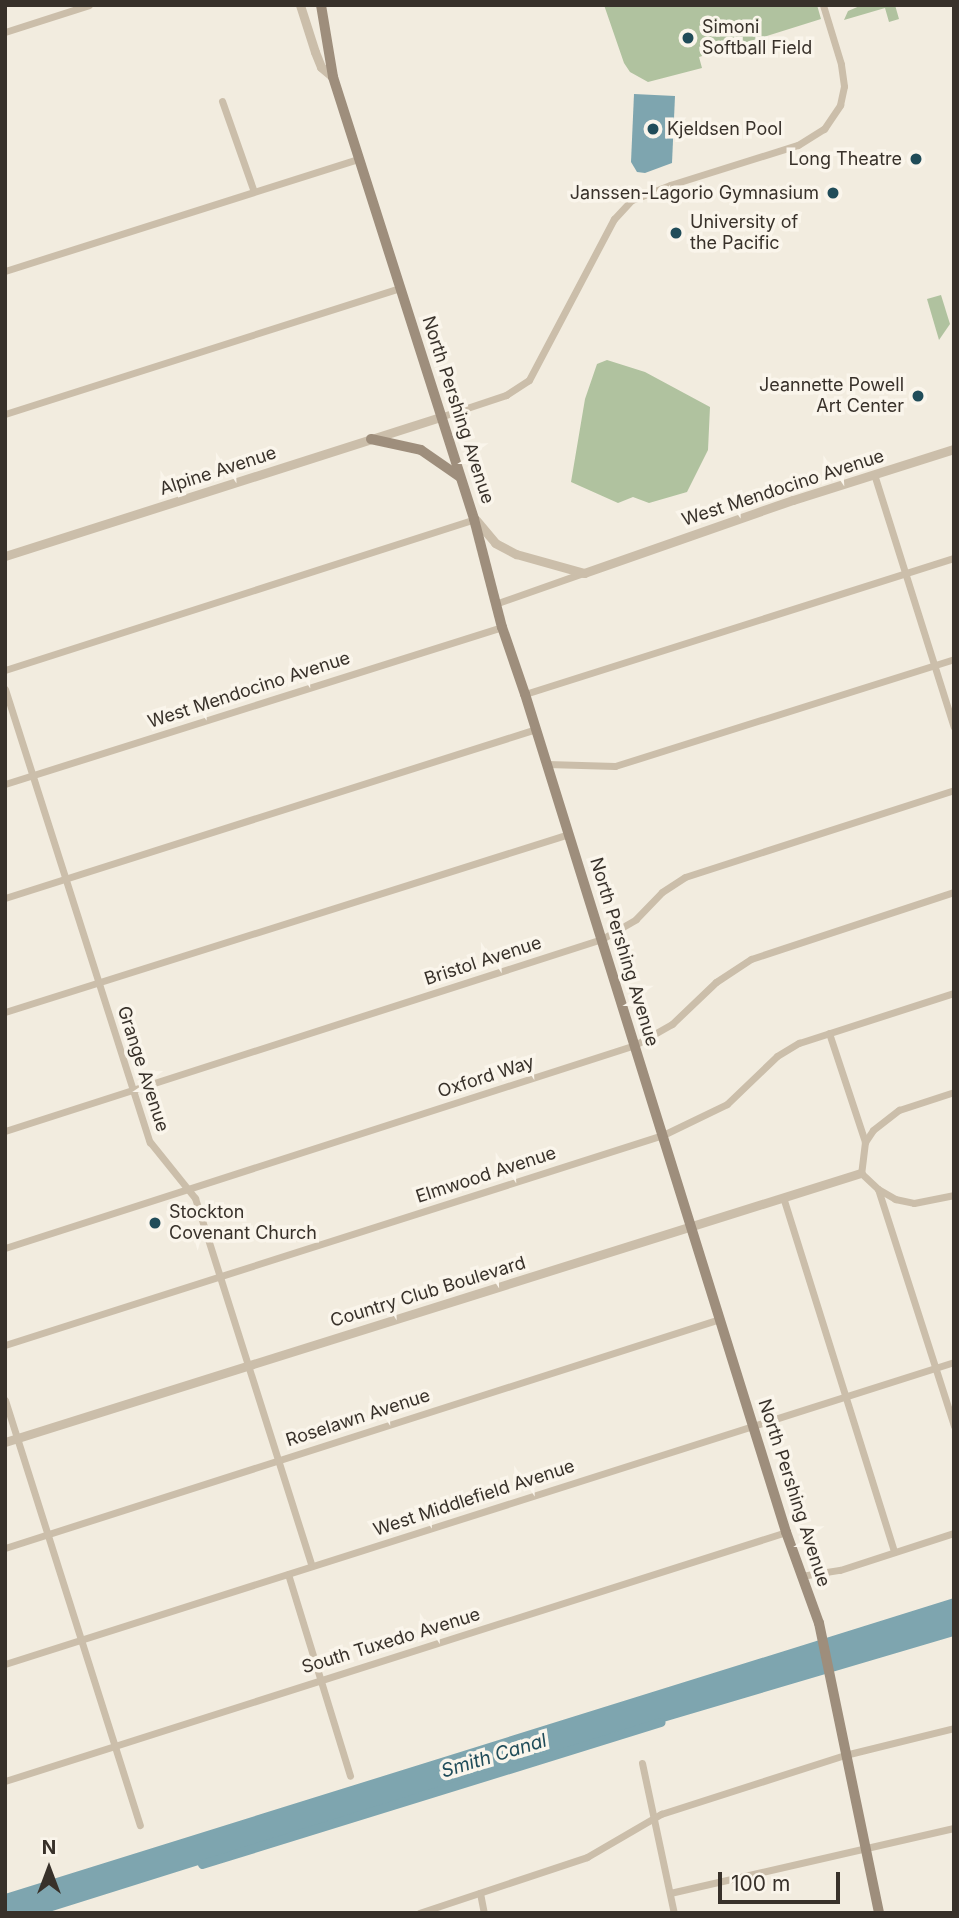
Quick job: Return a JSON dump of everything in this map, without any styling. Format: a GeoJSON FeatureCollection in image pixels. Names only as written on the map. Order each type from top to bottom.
{"type":"FeatureCollection","features":[{"type":"Feature","properties":{"kind":"main road","name":"North Pershing Avenue"},"geometry":{"type":"LineString","coordinates":[[321,5],[333,77],[358,159],[474,519],[502,627],[752,1424],[822,1636],[879,1913]]}},
{"type":"Feature","properties":{"kind":"main road"},"geometry":{"type":"LineString","coordinates":[[372,439],[421,450],[460,477]]}},
{"type":"Feature","properties":{"kind":"street"},"geometry":{"type":"LineString","coordinates":[[5,32],[89,5]]}},
{"type":"Feature","properties":{"kind":"street"},"geometry":{"type":"LineString","coordinates":[[300,5],[314,52],[321,67],[333,77]]}},
{"type":"Feature","properties":{"kind":"street"},"geometry":{"type":"LineString","coordinates":[[440,417],[506,396],[529,380],[614,219],[632,200],[670,185],[798,145],[824,129],[844,96],[841,64],[823,5]]}},
{"type":"Feature","properties":{"kind":"street"},"geometry":{"type":"LineString","coordinates":[[222,101],[254,192]]}},
{"type":"Feature","properties":{"kind":"street"},"geometry":{"type":"LineString","coordinates":[[5,271],[358,159]]}},
{"type":"Feature","properties":{"kind":"street"},"geometry":{"type":"LineString","coordinates":[[5,414],[400,288]]}},
{"type":"Feature","properties":{"kind":"street","name":"Alpine Avenue"},"geometry":{"type":"LineString","coordinates":[[5,556],[440,417]]}},
{"type":"Feature","properties":{"kind":"street","name":"West Mendocino Avenue"},"geometry":{"type":"LineString","coordinates":[[495,604],[954,449]]}},
{"type":"Feature","properties":{"kind":"street"},"geometry":{"type":"LineString","coordinates":[[874,474],[954,727]]}},
{"type":"Feature","properties":{"kind":"street"},"geometry":{"type":"LineString","coordinates":[[5,670],[474,519],[495,543],[516,554],[584,573]]}},
{"type":"Feature","properties":{"kind":"street"},"geometry":{"type":"LineString","coordinates":[[525,694],[954,558]]}},
{"type":"Feature","properties":{"kind":"street","name":"West Mendocino Avenue"},"geometry":{"type":"LineString","coordinates":[[5,784],[502,627]]}},
{"type":"Feature","properties":{"kind":"street"},"geometry":{"type":"LineString","coordinates":[[547,764],[615,766],[954,659]]}},
{"type":"Feature","properties":{"kind":"street","name":"Grange Avenue"},"geometry":{"type":"LineString","coordinates":[[5,689],[150,1142],[195,1198],[312,1566]]}},
{"type":"Feature","properties":{"kind":"street"},"geometry":{"type":"LineString","coordinates":[[5,898],[536,729]]}},
{"type":"Feature","properties":{"kind":"street","name":"Bristol Avenue"},"geometry":{"type":"LineString","coordinates":[[5,1131],[602,940],[636,919],[662,892],[684,877],[954,790]]}},
{"type":"Feature","properties":{"kind":"street"},"geometry":{"type":"LineString","coordinates":[[5,1012],[569,834]]}},
{"type":"Feature","properties":{"kind":"street","name":"Oxford Way"},"geometry":{"type":"LineString","coordinates":[[5,1248],[635,1045],[672,1024],[716,982],[751,958],[954,892]]}},
{"type":"Feature","properties":{"kind":"street","name":"Elmwood Avenue"},"geometry":{"type":"LineString","coordinates":[[5,1345],[663,1135],[727,1104],[790,1048],[954,993]]}},
{"type":"Feature","properties":{"kind":"street"},"geometry":{"type":"LineString","coordinates":[[829,1033],[865,1142]]}},
{"type":"Feature","properties":{"kind":"street"},"geometry":{"type":"LineString","coordinates":[[954,1093],[899,1110],[873,1130],[865,1142],[860,1173],[878,1189],[895,1199],[914,1203],[954,1195]]}},
{"type":"Feature","properties":{"kind":"street","name":"Country Club Boulevard"},"geometry":{"type":"LineString","coordinates":[[5,1442],[860,1173]]}},
{"type":"Feature","properties":{"kind":"street"},"geometry":{"type":"LineString","coordinates":[[878,1189],[954,1426]]}},
{"type":"Feature","properties":{"kind":"street"},"geometry":{"type":"LineString","coordinates":[[783,1197],[894,1552]]}},
{"type":"Feature","properties":{"kind":"street","name":"Roselawn Avenue"},"geometry":{"type":"LineString","coordinates":[[5,1548],[720,1319]]}},
{"type":"Feature","properties":{"kind":"street","name":"West Middlefield Avenue"},"geometry":{"type":"LineString","coordinates":[[5,1664],[752,1424],[954,1362]]}},
{"type":"Feature","properties":{"kind":"street"},"geometry":{"type":"LineString","coordinates":[[5,1400],[140,1825]]}},
{"type":"Feature","properties":{"kind":"street","name":"South Tuxedo Avenue"},"geometry":{"type":"LineString","coordinates":[[5,1781],[786,1532]]}},
{"type":"Feature","properties":{"kind":"street"},"geometry":{"type":"LineString","coordinates":[[802,1576],[840,1570],[954,1533]]}},
{"type":"Feature","properties":{"kind":"street"},"geometry":{"type":"LineString","coordinates":[[288,1574],[350,1776]]}},
{"type":"Feature","properties":{"kind":"street"},"geometry":{"type":"LineString","coordinates":[[419,1913],[587,1857],[611,1846],[653,1818],[845,1755],[954,1728]]}},
{"type":"Feature","properties":{"kind":"street"},"geometry":{"type":"LineString","coordinates":[[642,1763],[674,1913]]}},
{"type":"Feature","properties":{"kind":"street"},"geometry":{"type":"LineString","coordinates":[[670,1893],[954,1828]]}},
{"type":"Feature","properties":{"kind":"street"},"geometry":{"type":"LineString","coordinates":[[480,1893],[484,1913]]}},
{"type":"Feature","properties":{"kind":"green space","name":"Simoni Softball Field"},"geometry":{"type":"Polygon","coordinates":[[[604,5],[817,5],[821,19],[699,57],[702,68],[648,82],[630,72],[624,63],[604,5]]]}},
{"type":"Feature","properties":{"kind":"green space"},"geometry":{"type":"Polygon","coordinates":[[[862,5],[895,5],[899,19],[889,22],[885,8],[844,20],[848,11],[862,5]]]}},
{"type":"Feature","properties":{"kind":"green space"},"geometry":{"type":"Polygon","coordinates":[[[941,295],[950,324],[939,340],[927,299],[941,295]]]}},
{"type":"Feature","properties":{"kind":"green space"},"geometry":{"type":"Polygon","coordinates":[[[607,360],[645,372],[710,407],[708,450],[687,492],[649,503],[633,497],[618,503],[571,482],[585,399],[597,364],[607,360]]]}},
{"type":"Feature","properties":{"kind":"water","name":"Kjeldsen Pool"},"geometry":{"type":"Polygon","coordinates":[[[634,94],[675,96],[672,163],[645,173],[637,172],[631,162],[634,94]]]}},
{"type":"Feature","properties":{"kind":"water"},"geometry":{"type":"Polygon","coordinates":[[[954,1598],[954,1636],[508,1768],[46,1913],[5,1913],[5,1894],[954,1598]]]}},
{"type":"Feature","properties":{"kind":"waterway","name":"Smith Canal"},"geometry":{"type":"LineString","coordinates":[[202,1864],[660,1722]]}},
{"type":"Feature","properties":{"kind":"place","name":"Simoni Softball Field"},"geometry":{"type":"Point","coordinates":[688,38]}},
{"type":"Feature","properties":{"kind":"place","name":"Kjeldsen Pool"},"geometry":{"type":"Point","coordinates":[653,129]}},
{"type":"Feature","properties":{"kind":"place","name":"Long Theatre"},"geometry":{"type":"Point","coordinates":[916,159]}},
{"type":"Feature","properties":{"kind":"place","name":"Janssen-Lagorio Gymnasium"},"geometry":{"type":"Point","coordinates":[833,193]}},
{"type":"Feature","properties":{"kind":"place","name":"University of the Pacific"},"geometry":{"type":"Point","coordinates":[676,233]}},
{"type":"Feature","properties":{"kind":"place","name":"Jeannette Powell Art Center"},"geometry":{"type":"Point","coordinates":[918,396]}},
{"type":"Feature","properties":{"kind":"place","name":"Stockton Covenant Church"},"geometry":{"type":"Point","coordinates":[155,1223]}}]}
